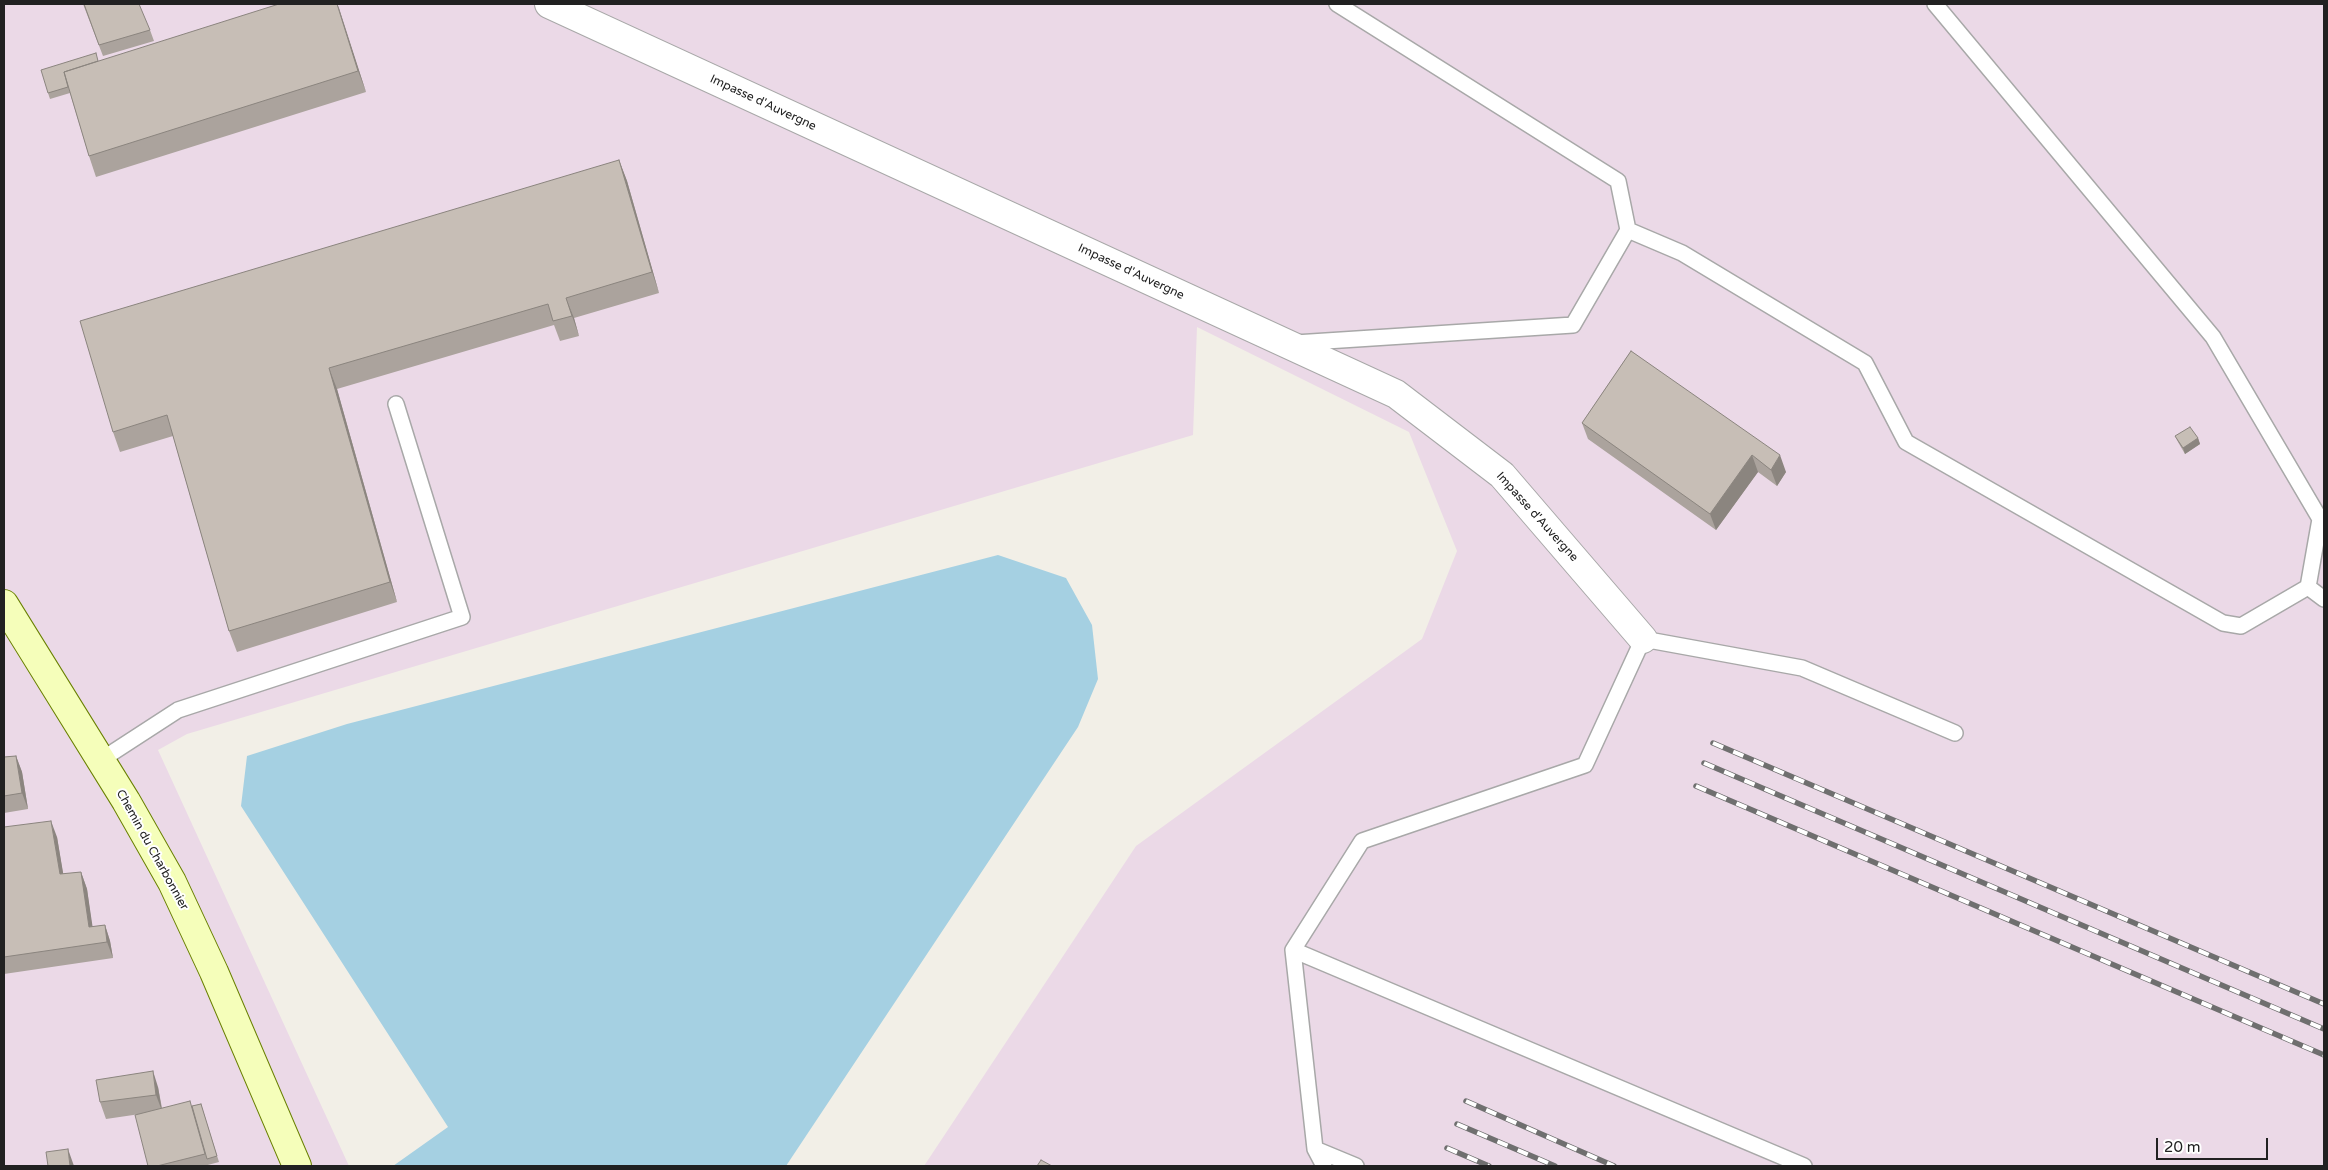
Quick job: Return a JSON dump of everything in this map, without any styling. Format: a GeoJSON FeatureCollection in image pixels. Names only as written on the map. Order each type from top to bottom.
{"type":"FeatureCollection","features":[{"type":"Feature","properties":{"kind":"street","name":"Impasse d'Auvergne"},"geometry":{"type":"LineString","coordinates":[[549,4],[1396,394],[1502,475],[1643,639]]}},
{"type":"Feature","properties":{"kind":"street","name":"Chemin du Charbonnier"},"geometry":{"type":"LineString","coordinates":[[4,604],[101,760],[172,882],[214,972],[297,1166]]}},
{"type":"Feature","properties":{"kind":"lane"},"geometry":{"type":"LineString","coordinates":[[1286,343],[1573,325],[1628,230],[1618,181],[1338,4]]}},
{"type":"Feature","properties":{"kind":"lane"},"geometry":{"type":"LineString","coordinates":[[1628,230],[1682,253],[1865,363],[1906,442],[2223,623],[2241,626],[2308,587],[2320,519],[2212,337],[1935,4]]}},
{"type":"Feature","properties":{"kind":"lane"},"geometry":{"type":"LineString","coordinates":[[101,760],[178,710],[462,618],[396,404]]}},
{"type":"Feature","properties":{"kind":"lane"},"geometry":{"type":"LineString","coordinates":[[2308,587],[2324,599]]}},
{"type":"Feature","properties":{"kind":"lane"},"geometry":{"type":"LineString","coordinates":[[1324,1166],[1315,1149],[1293,950],[1362,841],[1585,765],[1643,639],[1802,668],[1955,733]]}},
{"type":"Feature","properties":{"kind":"lane"},"geometry":{"type":"LineString","coordinates":[[1293,950],[1804,1166]]}},
{"type":"Feature","properties":{"kind":"lane"},"geometry":{"type":"LineString","coordinates":[[1315,1149],[1356,1166]]}},
{"type":"Feature","properties":{"kind":"shaded area"},"geometry":{"type":"Polygon","coordinates":[[[4,4],[2324,4],[2324,1166],[924,1166],[1136,846],[1422,639],[1457,551],[1409,432],[1197,327],[1193,435],[187,734],[158,750],[349,1166],[4,1166],[4,4]]]}},
{"type":"Feature","properties":{"kind":"water"},"geometry":{"type":"Polygon","coordinates":[[[998,555],[1066,578],[1092,625],[1098,679],[1078,727],[786,1166],[393,1166],[448,1127],[241,806],[247,756],[347,724],[998,555]]]}},
{"type":"Feature","properties":{"kind":"building"},"geometry":{"type":"Polygon","coordinates":[[[84,4],[139,4],[150,30],[99,45],[84,4]]]}},
{"type":"Feature","properties":{"kind":"building"},"geometry":{"type":"Polygon","coordinates":[[[279,4],[337,4],[358,71],[89,156],[64,72],[279,4]]]}},
{"type":"Feature","properties":{"kind":"building"},"geometry":{"type":"Polygon","coordinates":[[[96,53],[98,61],[64,72],[68,87],[48,93],[41,70],[96,53]]]}},
{"type":"Feature","properties":{"kind":"building"},"geometry":{"type":"Polygon","coordinates":[[[619,160],[652,272],[566,298],[572,316],[553,321],[548,304],[329,368],[390,582],[229,631],[167,415],[113,432],[80,321],[619,160]]]}},
{"type":"Feature","properties":{"kind":"building"},"geometry":{"type":"Polygon","coordinates":[[[1631,351],[1780,455],[1771,470],[1752,455],[1710,514],[1582,423],[1631,351]]]}},
{"type":"Feature","properties":{"kind":"building"},"geometry":{"type":"Polygon","coordinates":[[[2190,427],[2198,438],[2183,448],[2175,436],[2190,427]]]}},
{"type":"Feature","properties":{"kind":"building"},"geometry":{"type":"Polygon","coordinates":[[[16,756],[22,793],[4,796],[4,757],[16,756]]]}},
{"type":"Feature","properties":{"kind":"building"},"geometry":{"type":"Polygon","coordinates":[[[51,821],[60,874],[81,872],[89,927],[105,925],[107,942],[4,957],[4,827],[51,821]]]}},
{"type":"Feature","properties":{"kind":"building"},"geometry":{"type":"Polygon","coordinates":[[[153,1071],[156,1095],[100,1102],[96,1080],[153,1071]]]}},
{"type":"Feature","properties":{"kind":"building"},"geometry":{"type":"Polygon","coordinates":[[[190,1101],[205,1154],[157,1166],[148,1166],[135,1115],[190,1101]]]}},
{"type":"Feature","properties":{"kind":"building"},"geometry":{"type":"Polygon","coordinates":[[[201,1104],[217,1156],[207,1159],[192,1106],[201,1104]]]}},
{"type":"Feature","properties":{"kind":"building"},"geometry":{"type":"Polygon","coordinates":[[[68,1149],[70,1166],[48,1166],[46,1152],[68,1149]]]}},
{"type":"Feature","properties":{"kind":"building"},"geometry":{"type":"Polygon","coordinates":[[[1041,1160],[1052,1166],[1037,1166],[1041,1160]]]}},
{"type":"Feature","properties":{"kind":"railway"},"geometry":{"type":"LineString","coordinates":[[1713,743],[2324,1004]]}},
{"type":"Feature","properties":{"kind":"railway"},"geometry":{"type":"LineString","coordinates":[[1704,763],[2324,1029]]}},
{"type":"Feature","properties":{"kind":"railway"},"geometry":{"type":"LineString","coordinates":[[1696,786],[2324,1055]]}},
{"type":"Feature","properties":{"kind":"railway"},"geometry":{"type":"LineString","coordinates":[[1466,1101],[1614,1166]]}},
{"type":"Feature","properties":{"kind":"railway"},"geometry":{"type":"LineString","coordinates":[[1457,1124],[1555,1166]]}},
{"type":"Feature","properties":{"kind":"railway"},"geometry":{"type":"LineString","coordinates":[[1447,1148],[1489,1166]]}}]}
